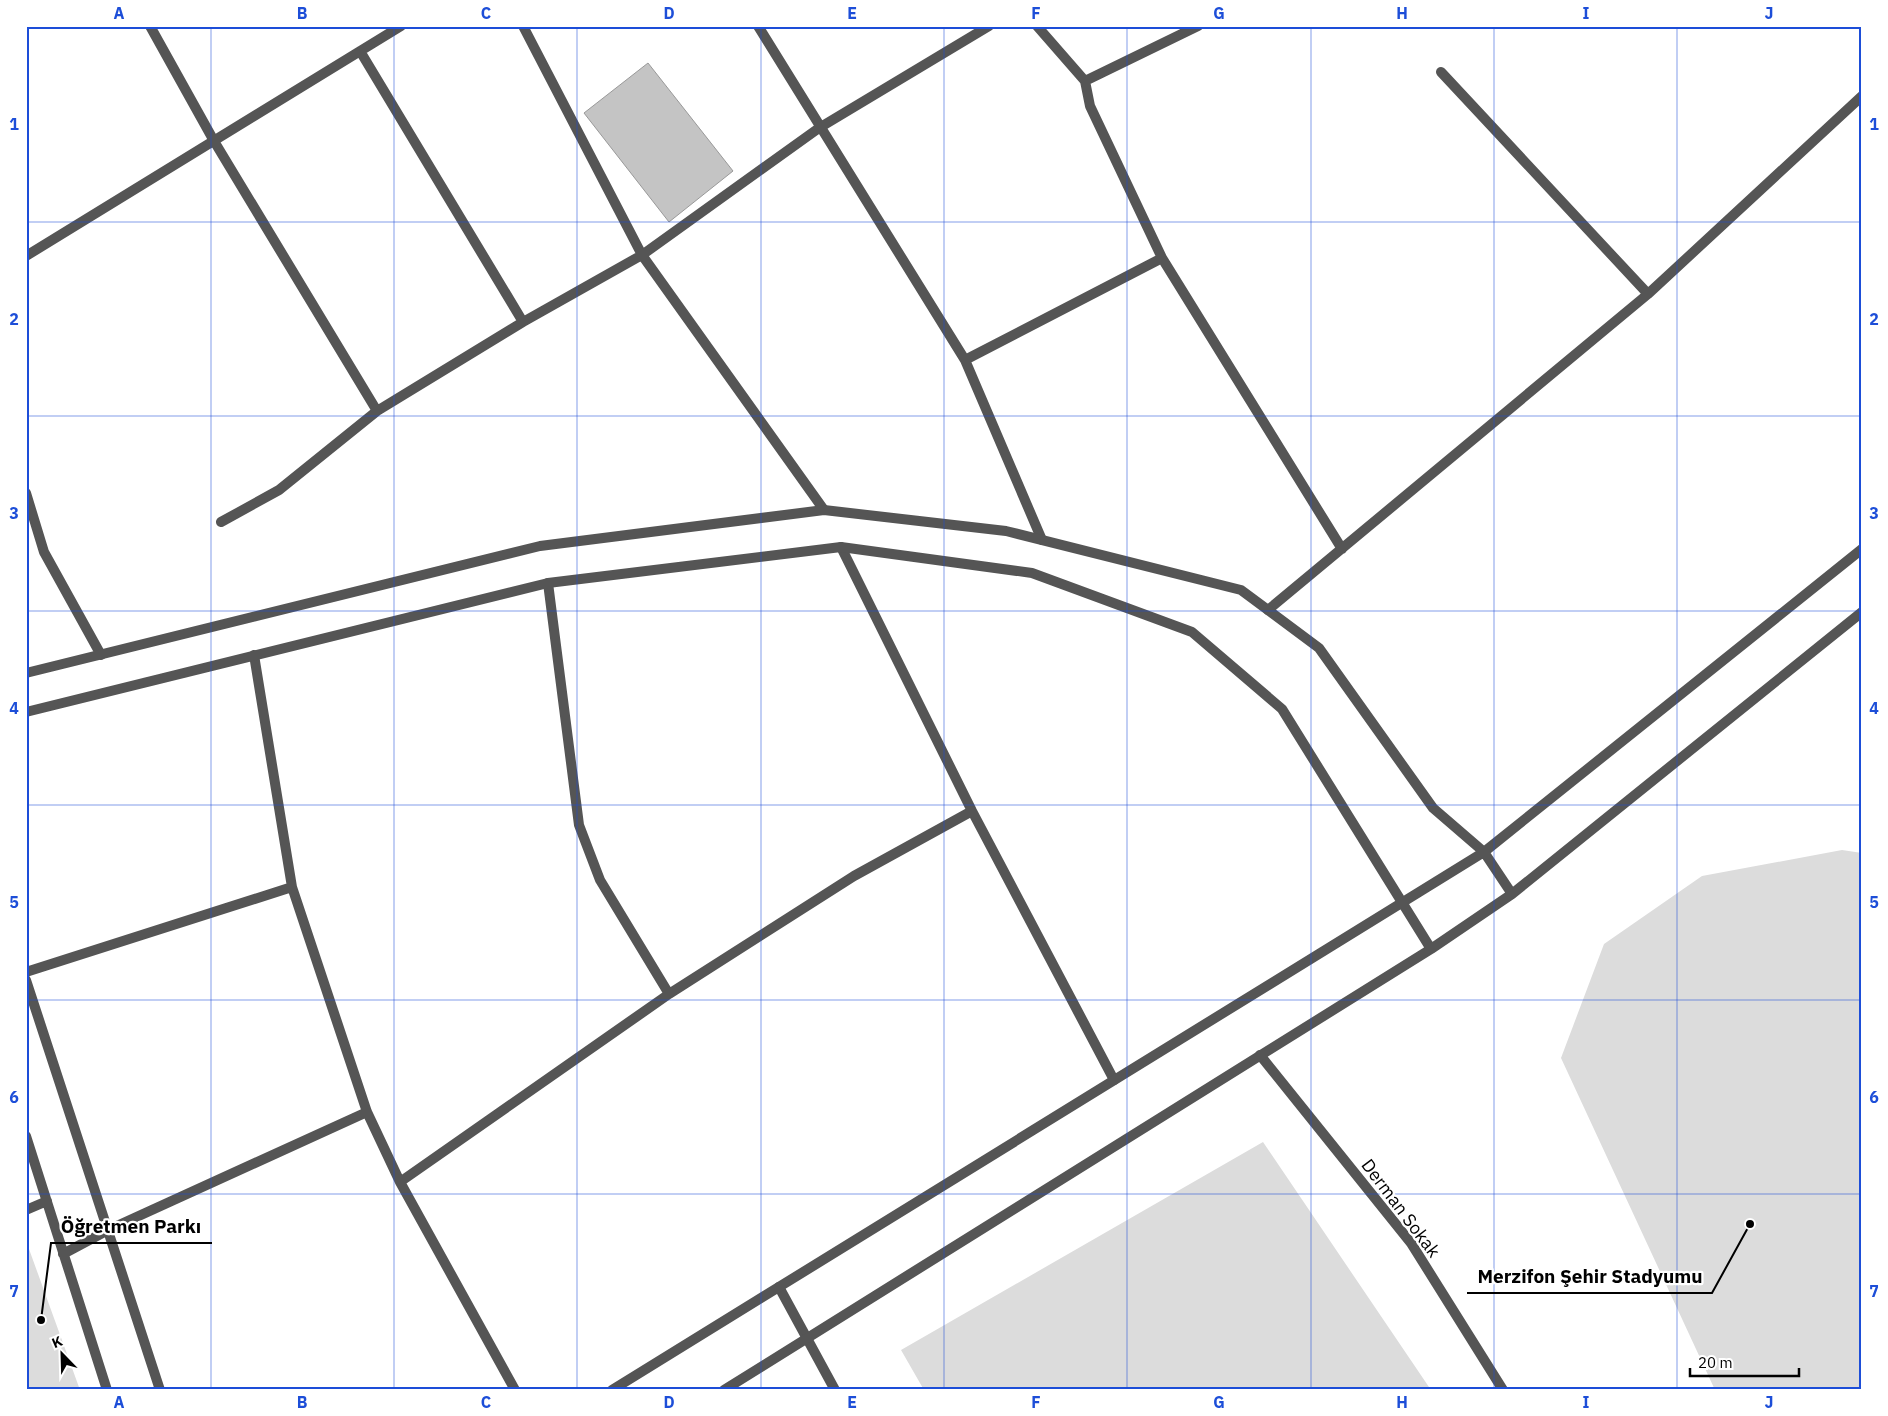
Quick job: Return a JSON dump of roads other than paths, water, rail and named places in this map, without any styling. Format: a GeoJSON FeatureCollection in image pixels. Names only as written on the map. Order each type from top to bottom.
{"type":"FeatureCollection","features":[{"type":"Feature","properties":{"kind":"street"},"geometry":{"type":"LineString","coordinates":[[150,26],[214,141],[377,411]]}},
{"type":"Feature","properties":{"kind":"street"},"geometry":{"type":"LineString","coordinates":[[26,256],[401,26]]}},
{"type":"Feature","properties":{"kind":"street"},"geometry":{"type":"LineString","coordinates":[[523,26],[642,255],[824,510]]}},
{"type":"Feature","properties":{"kind":"street"},"geometry":{"type":"LineString","coordinates":[[758,26],[819,128],[965,360],[1042,540]]}},
{"type":"Feature","properties":{"kind":"street"},"geometry":{"type":"LineString","coordinates":[[221,522],[279,490],[377,411],[523,322],[642,255],[819,128],[989,26]]}},
{"type":"Feature","properties":{"kind":"street"},"geometry":{"type":"LineString","coordinates":[[1037,26],[1085,81],[1090,106],[1162,258],[1342,549]]}},
{"type":"Feature","properties":{"kind":"street"},"geometry":{"type":"LineString","coordinates":[[1085,81],[1198,26]]}},
{"type":"Feature","properties":{"kind":"street"},"geometry":{"type":"LineString","coordinates":[[360,51],[523,322]]}},
{"type":"Feature","properties":{"kind":"street"},"geometry":{"type":"LineString","coordinates":[[1441,72],[1648,294]]}},
{"type":"Feature","properties":{"kind":"street"},"geometry":{"type":"LineString","coordinates":[[1268,610],[1648,294],[1862,96]]}},
{"type":"Feature","properties":{"kind":"street"},"geometry":{"type":"LineString","coordinates":[[965,360],[1162,258]]}},
{"type":"Feature","properties":{"kind":"street"},"geometry":{"type":"LineString","coordinates":[[26,493],[44,552],[101,654]]}},
{"type":"Feature","properties":{"kind":"street"},"geometry":{"type":"LineString","coordinates":[[26,673],[540,546],[824,510],[1006,531],[1241,590],[1319,648],[1433,808],[1484,852],[1512,894]]}},
{"type":"Feature","properties":{"kind":"street"},"geometry":{"type":"LineString","coordinates":[[841,547],[972,811],[1114,1080]]}},
{"type":"Feature","properties":{"kind":"street"},"geometry":{"type":"LineString","coordinates":[[26,712],[548,583],[841,547],[1032,573],[1192,632],[1282,709],[1431,949]]}},
{"type":"Feature","properties":{"kind":"street"},"geometry":{"type":"LineString","coordinates":[[612,1390],[1484,852],[1862,549]]}},
{"type":"Feature","properties":{"kind":"street"},"geometry":{"type":"LineString","coordinates":[[548,583],[579,825],[600,880],[669,994]]}},
{"type":"Feature","properties":{"kind":"street"},"geometry":{"type":"LineString","coordinates":[[724,1390],[1431,949],[1512,894],[1862,612]]}},
{"type":"Feature","properties":{"kind":"street"},"geometry":{"type":"LineString","coordinates":[[254,655],[292,887],[367,1112],[400,1182],[515,1390]]}},
{"type":"Feature","properties":{"kind":"street"},"geometry":{"type":"LineString","coordinates":[[400,1182],[669,994],[854,876],[972,811]]}},
{"type":"Feature","properties":{"kind":"street"},"geometry":{"type":"LineString","coordinates":[[26,972],[292,887]]}},
{"type":"Feature","properties":{"kind":"street"},"geometry":{"type":"LineString","coordinates":[[26,980],[160,1390]]}},
{"type":"Feature","properties":{"kind":"street","name":"Derman Sokak"},"geometry":{"type":"LineString","coordinates":[[1260,1056],[1410,1243],[1503,1390]]}},
{"type":"Feature","properties":{"kind":"street"},"geometry":{"type":"LineString","coordinates":[[64,1254],[108,1230],[367,1112]]}},
{"type":"Feature","properties":{"kind":"street"},"geometry":{"type":"LineString","coordinates":[[26,1136],[107,1390]]}},
{"type":"Feature","properties":{"kind":"street"},"geometry":{"type":"LineString","coordinates":[[26,1210],[47,1201]]}},
{"type":"Feature","properties":{"kind":"street"},"geometry":{"type":"LineString","coordinates":[[779,1287],[835,1390]]}},
{"type":"Feature","properties":{"kind":"place","name":"Merzifon Şehir Stadyumu"},"geometry":{"type":"Point","coordinates":[1750,1224]}},
{"type":"Feature","properties":{"kind":"place","name":"Öğretmen Parkı"},"geometry":{"type":"Point","coordinates":[41,1320]}}]}
